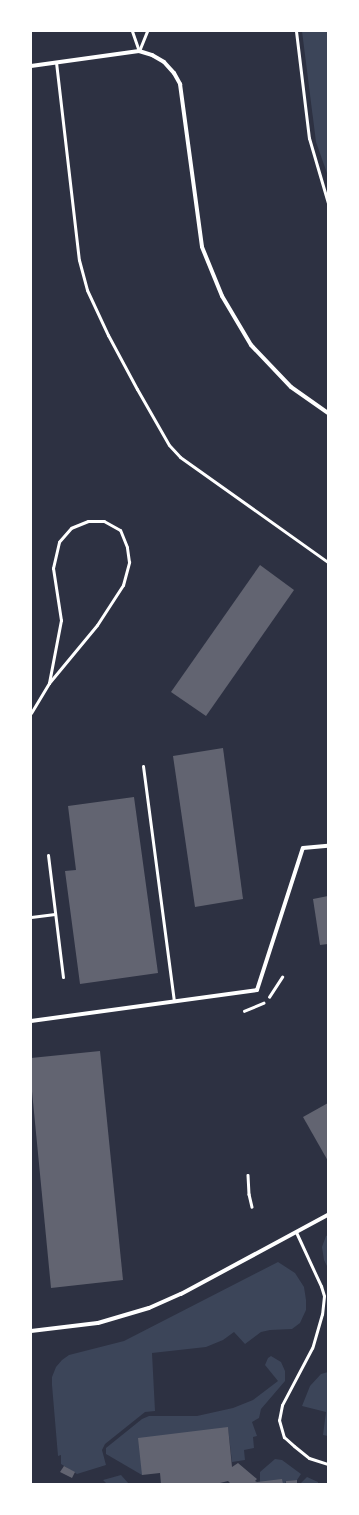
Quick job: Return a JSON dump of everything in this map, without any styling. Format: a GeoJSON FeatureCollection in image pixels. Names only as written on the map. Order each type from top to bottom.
{"type":"FeatureCollection","features":[{"type":"Feature","properties":{"kind":"street"},"geometry":{"type":"LineString","coordinates":[[31,66],[139,51],[152,55],[164,62],[174,73],[180,84],[202,247],[222,296],[251,345],[291,386],[328,413]]}},
{"type":"Feature","properties":{"kind":"street"},"geometry":{"type":"LineString","coordinates":[[31,1021],[257,990],[303,848],[328,846]]}},
{"type":"Feature","properties":{"kind":"street"},"geometry":{"type":"LineString","coordinates":[[31,1331],[98,1323],[149,1308],[180,1294],[328,1215]]}},
{"type":"Feature","properties":{"kind":"lane"},"geometry":{"type":"LineString","coordinates":[[132,31],[139,51]]}},
{"type":"Feature","properties":{"kind":"lane"},"geometry":{"type":"LineString","coordinates":[[139,51],[147,31]]}},
{"type":"Feature","properties":{"kind":"lane"},"geometry":{"type":"LineString","coordinates":[[296,31],[309,138],[328,203]]}},
{"type":"Feature","properties":{"kind":"lane"},"geometry":{"type":"LineString","coordinates":[[56,62],[79,260],[87,290],[130,375],[169,445],[180,457],[328,562]]}},
{"type":"Feature","properties":{"kind":"lane"},"geometry":{"type":"LineString","coordinates":[[31,713],[49,683],[97,626],[123,585],[129,562],[127,547],[120,530],[104,521],[88,521],[70,528],[59,542],[53,568],[61,620],[49,683]]}},
{"type":"Feature","properties":{"kind":"lane"},"geometry":{"type":"LineString","coordinates":[[143,766],[174,1001]]}},
{"type":"Feature","properties":{"kind":"lane"},"geometry":{"type":"LineString","coordinates":[[48,855],[63,977]]}},
{"type":"Feature","properties":{"kind":"lane"},"geometry":{"type":"LineString","coordinates":[[31,917],[55,914]]}},
{"type":"Feature","properties":{"kind":"lane"},"geometry":{"type":"LineString","coordinates":[[296,1232],[322,1286],[324,1296],[322,1314],[312,1348],[282,1405],[279,1420],[284,1437],[294,1446],[309,1458],[328,1464]]}},
{"type":"Feature","properties":{"kind":"path"},"geometry":{"type":"LineString","coordinates":[[248,1175],[249,1194],[252,1207]]}},
{"type":"Feature","properties":{"kind":"shaded area"},"geometry":{"type":"Polygon","coordinates":[[[302,31],[328,31],[328,176],[316,142],[302,31]]]}},
{"type":"Feature","properties":{"kind":"shaded area"},"geometry":{"type":"Polygon","coordinates":[[[328,1235],[328,1268],[324,1260],[322,1247],[326,1236],[328,1235]]]}},
{"type":"Feature","properties":{"kind":"shaded area"},"geometry":{"type":"Polygon","coordinates":[[[278,1262],[295,1273],[304,1287],[306,1310],[300,1323],[292,1329],[261,1332],[245,1344],[234,1332],[223,1340],[206,1347],[152,1353],[155,1411],[145,1412],[105,1444],[102,1450],[106,1465],[77,1474],[61,1464],[61,1455],[58,1456],[52,1377],[56,1367],[62,1360],[69,1355],[124,1341],[278,1262]]]}},
{"type":"Feature","properties":{"kind":"shaded area"},"geometry":{"type":"Polygon","coordinates":[[[271,1356],[281,1362],[285,1371],[285,1381],[261,1409],[259,1418],[252,1422],[257,1436],[253,1437],[254,1448],[244,1450],[245,1460],[232,1462],[228,1428],[142,1475],[106,1454],[106,1448],[142,1419],[149,1416],[197,1416],[233,1408],[253,1400],[278,1381],[265,1365],[268,1358],[271,1356]]]}},
{"type":"Feature","properties":{"kind":"shaded area"},"geometry":{"type":"Polygon","coordinates":[[[328,1372],[328,1436],[323,1435],[326,1412],[302,1406],[310,1386],[321,1374],[328,1372]]]}},
{"type":"Feature","properties":{"kind":"shaded area"},"geometry":{"type":"Polygon","coordinates":[[[275,1459],[282,1460],[301,1474],[297,1480],[286,1481],[285,1484],[260,1482],[260,1472],[275,1459]]]}},
{"type":"Feature","properties":{"kind":"shaded area"},"geometry":{"type":"Polygon","coordinates":[[[121,1475],[129,1484],[107,1484],[103,1480],[121,1475]]]}},
{"type":"Feature","properties":{"kind":"shaded area"},"geometry":{"type":"Polygon","coordinates":[[[307,1477],[318,1482],[318,1484],[300,1484],[307,1477]]]}},
{"type":"Feature","properties":{"kind":"building"},"geometry":{"type":"Polygon","coordinates":[[[260,565],[294,590],[206,716],[171,692],[260,565]]]}},
{"type":"Feature","properties":{"kind":"building"},"geometry":{"type":"Polygon","coordinates":[[[223,748],[243,899],[195,907],[173,756],[223,748]]]}},
{"type":"Feature","properties":{"kind":"building"},"geometry":{"type":"Polygon","coordinates":[[[134,797],[158,973],[80,984],[65,871],[76,870],[68,806],[134,797]]]}},
{"type":"Feature","properties":{"kind":"building"},"geometry":{"type":"Polygon","coordinates":[[[328,896],[328,944],[320,945],[313,899],[328,896]]]}},
{"type":"Feature","properties":{"kind":"building"},"geometry":{"type":"Polygon","coordinates":[[[100,1051],[123,1280],[51,1288],[31,1081],[31,1058],[100,1051]]]}},
{"type":"Feature","properties":{"kind":"building"},"geometry":{"type":"Polygon","coordinates":[[[328,1103],[328,1161],[303,1117],[328,1103]]]}},
{"type":"Feature","properties":{"kind":"building"},"geometry":{"type":"Polygon","coordinates":[[[228,1427],[232,1467],[238,1463],[257,1479],[255,1481],[257,1482],[282,1479],[283,1484],[231,1484],[228,1481],[220,1484],[161,1484],[160,1473],[142,1475],[138,1438],[228,1427]]]}},
{"type":"Feature","properties":{"kind":"building"},"geometry":{"type":"Polygon","coordinates":[[[64,1466],[75,1472],[72,1478],[60,1472],[64,1466]]]}},
{"type":"Feature","properties":{"kind":"building"},"geometry":{"type":"Polygon","coordinates":[[[297,1480],[297,1484],[286,1484],[286,1481],[297,1480]]]}}]}
